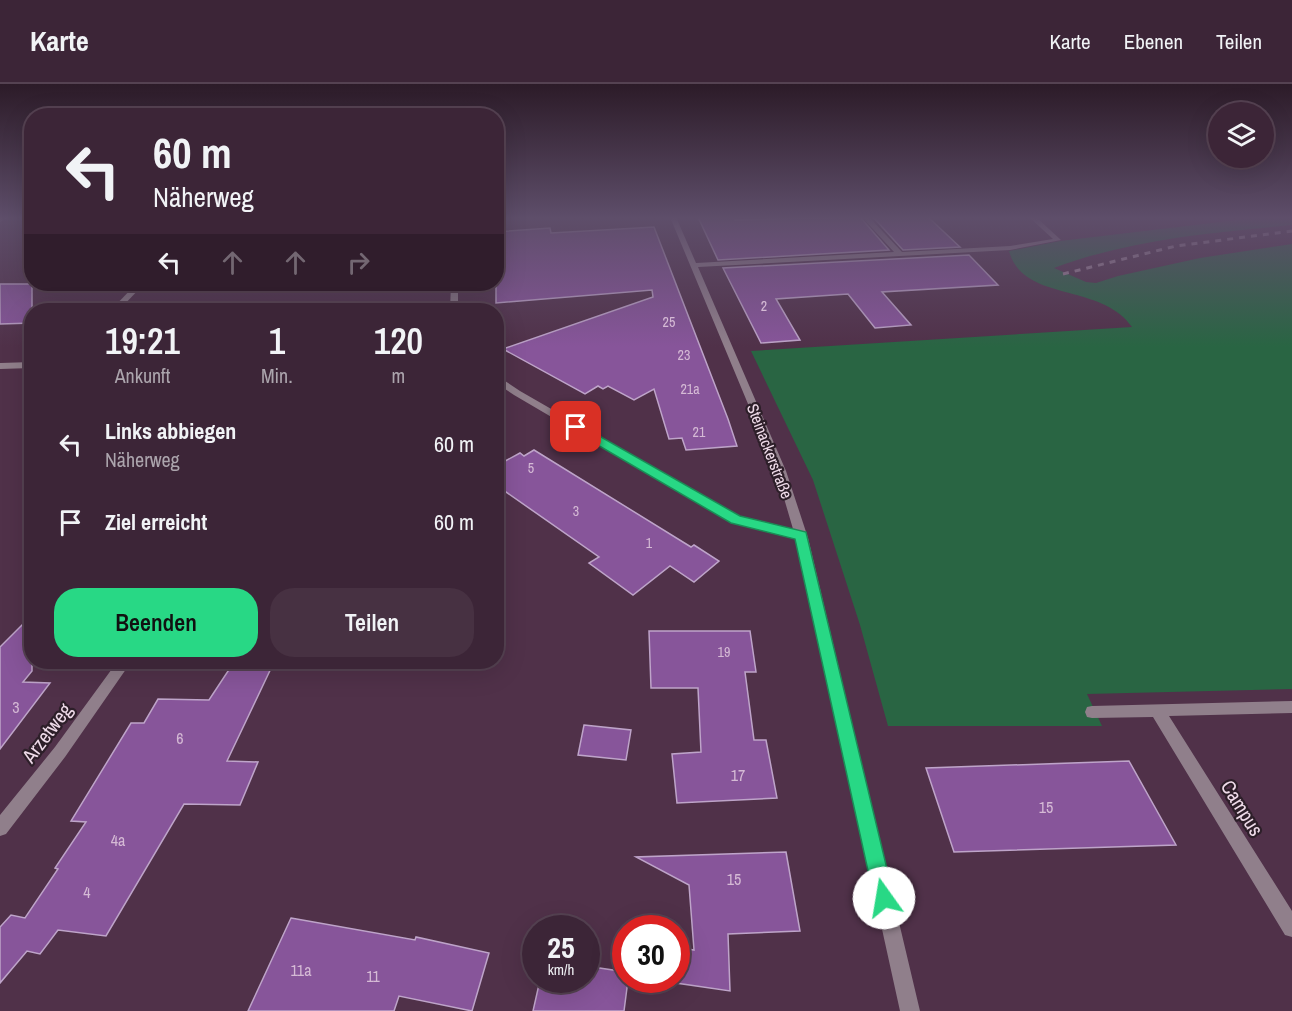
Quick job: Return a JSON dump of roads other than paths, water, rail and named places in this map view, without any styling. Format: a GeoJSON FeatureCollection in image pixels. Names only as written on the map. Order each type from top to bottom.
{"type":"FeatureCollection","features":[{"type":"Feature","properties":{"kind":"street","name":"Steinackerstraße"},"geometry":{"type":"LineString","coordinates":[[691,260],[781,471],[801,535],[910,1011]]}},
{"type":"Feature","properties":{"kind":"street"},"geometry":{"type":"LineString","coordinates":[[693,265],[782,260]]}},
{"type":"Feature","properties":{"kind":"street"},"geometry":{"type":"LineString","coordinates":[[122,303],[133,291]]}},
{"type":"Feature","properties":{"kind":"street"},"geometry":{"type":"LineString","coordinates":[[0,366],[24,365]]}},
{"type":"Feature","properties":{"kind":"street"},"geometry":{"type":"LineString","coordinates":[[504,384],[736,520],[801,535]]}},
{"type":"Feature","properties":{"kind":"street","name":"Arzetweg"},"geometry":{"type":"LineString","coordinates":[[0,828],[60,752],[119,669]]}},
{"type":"Feature","properties":{"kind":"street"},"geometry":{"type":"LineString","coordinates":[[1092,712],[1292,707]]}},
{"type":"Feature","properties":{"kind":"street","name":"Campus"},"geometry":{"type":"LineString","coordinates":[[1157,711],[1292,928]]}},
{"type":"Feature","properties":{"kind":"railway"},"geometry":{"type":"LineString","coordinates":[[1063,274],[1118,260]]}}]}
